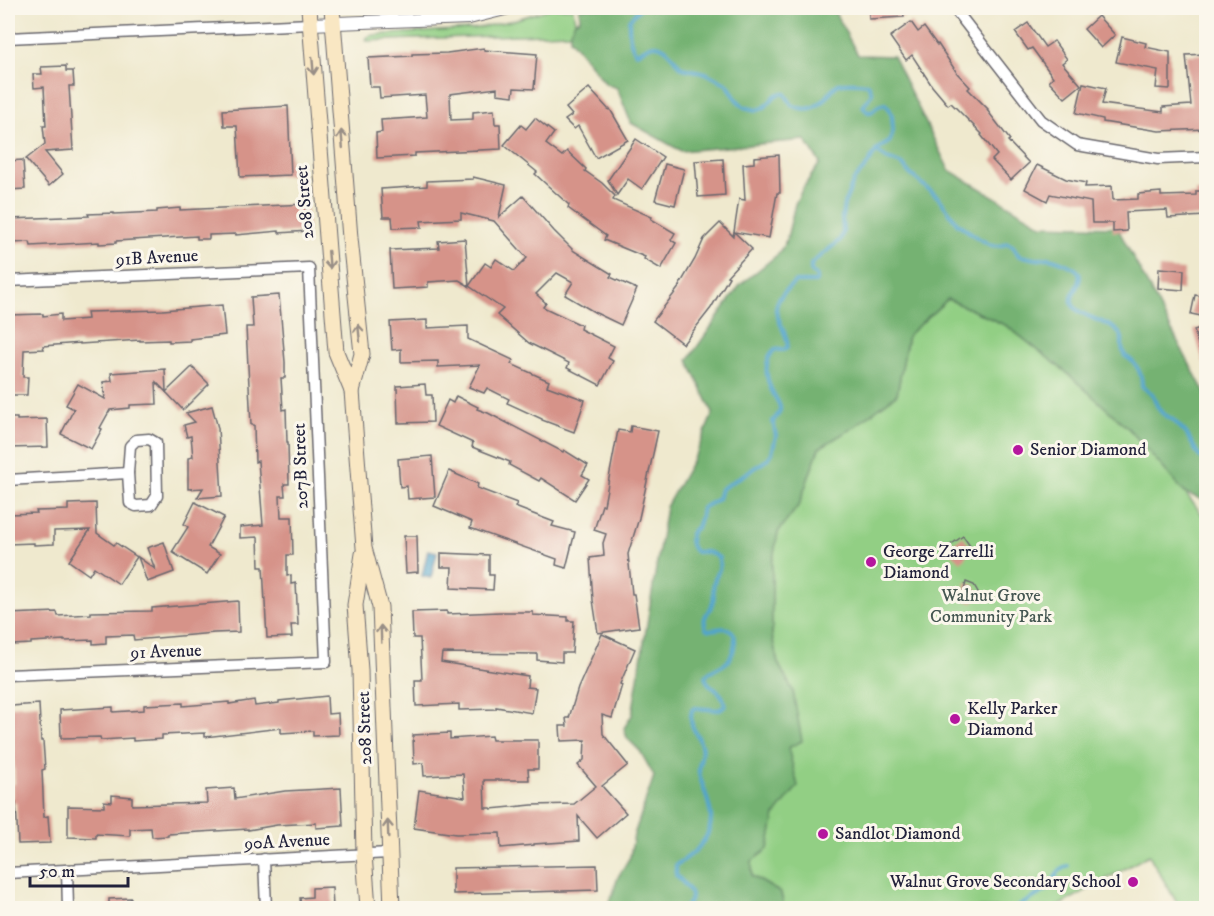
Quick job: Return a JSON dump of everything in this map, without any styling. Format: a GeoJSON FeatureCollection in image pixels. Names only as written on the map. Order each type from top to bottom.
{"type":"FeatureCollection","features":[{"type":"Feature","properties":{"kind":"main road","name":"208 Street"},"geometry":{"type":"LineString","coordinates":[[309,8],[336,352],[352,391],[364,548],[380,608],[392,909]]}},
{"type":"Feature","properties":{"kind":"main road","name":"208 Street"},"geometry":{"type":"LineString","coordinates":[[332,15],[362,354],[352,391]]}},
{"type":"Feature","properties":{"kind":"main road","name":"208 Street"},"geometry":{"type":"LineString","coordinates":[[364,548],[356,605],[360,670],[364,854],[368,909]]}},
{"type":"Feature","properties":{"kind":"street"},"geometry":{"type":"LineString","coordinates":[[8,38],[310,24],[332,15],[469,18],[509,8]]}},
{"type":"Feature","properties":{"kind":"street"},"geometry":{"type":"LineString","coordinates":[[954,8],[1041,120],[1077,145],[1158,159],[1206,157]]}},
{"type":"Feature","properties":{"kind":"street","name":"91B Avenue"},"geometry":{"type":"LineString","coordinates":[[8,281],[309,268]]}},
{"type":"Feature","properties":{"kind":"street","name":"207B Street"},"geometry":{"type":"LineString","coordinates":[[309,268],[326,662]]}},
{"type":"Feature","properties":{"kind":"street"},"geometry":{"type":"LineString","coordinates":[[149,439],[156,443],[157,495],[151,505],[136,506],[130,503],[128,473],[130,446],[136,440],[149,439]]}},
{"type":"Feature","properties":{"kind":"street"},"geometry":{"type":"LineString","coordinates":[[8,480],[128,473]]}},
{"type":"Feature","properties":{"kind":"street","name":"91 Avenue"},"geometry":{"type":"LineString","coordinates":[[8,675],[326,662]]}},
{"type":"Feature","properties":{"kind":"street","name":"90A Avenue"},"geometry":{"type":"LineString","coordinates":[[8,873],[389,853]]}},
{"type":"Feature","properties":{"kind":"street"},"geometry":{"type":"LineString","coordinates":[[264,859],[266,909]]}},
{"type":"Feature","properties":{"kind":"street"},"geometry":{"type":"LineString","coordinates":[[67,870],[68,909]]}},
{"type":"Feature","properties":{"kind":"green space"},"geometry":{"type":"Polygon","coordinates":[[[552,8],[573,8],[575,21],[570,33],[366,41],[367,37],[373,35],[472,29],[514,20],[552,8]]]}},
{"type":"Feature","properties":{"kind":"green space"},"geometry":{"type":"Polygon","coordinates":[[[579,8],[834,11],[858,55],[893,56],[949,170],[1042,225],[1117,227],[1206,395],[1206,501],[1185,493],[1129,429],[1066,372],[1007,326],[948,299],[908,335],[897,394],[851,429],[819,448],[799,505],[778,532],[772,564],[772,636],[778,663],[793,691],[802,741],[788,748],[798,786],[775,815],[768,849],[752,861],[752,876],[781,893],[784,908],[605,908],[610,902],[618,877],[630,857],[634,835],[654,776],[640,751],[627,738],[624,728],[632,715],[666,507],[697,452],[713,413],[688,360],[740,285],[777,255],[782,248],[787,238],[795,204],[820,163],[805,140],[681,151],[631,123],[617,88],[606,84],[570,39],[575,21],[580,19],[579,8]]]}},
{"type":"Feature","properties":{"kind":"green space","name":"Walnut Grove Community Park"},"geometry":{"type":"Polygon","coordinates":[[[948,299],[1007,326],[1066,372],[1129,429],[1206,519],[1206,908],[1180,908],[1149,855],[1055,908],[784,908],[781,893],[752,876],[752,861],[788,748],[793,691],[778,663],[772,636],[772,564],[778,532],[799,505],[819,448],[851,429],[897,394],[908,335],[948,299]]]}},
{"type":"Feature","properties":{"kind":"water"},"geometry":{"type":"Polygon","coordinates":[[[428,550],[437,552],[431,578],[422,576],[428,550]]]}},
{"type":"Feature","properties":{"kind":"building"},"geometry":{"type":"Polygon","coordinates":[[[869,8],[903,8],[904,17],[869,19],[869,8]]]}},
{"type":"Feature","properties":{"kind":"building"},"geometry":{"type":"Polygon","coordinates":[[[1098,16],[1115,35],[1101,48],[1084,29],[1098,16]]]}},
{"type":"Feature","properties":{"kind":"building"},"geometry":{"type":"Polygon","coordinates":[[[911,22],[918,32],[924,27],[970,87],[968,89],[988,109],[1010,140],[1008,141],[1029,163],[1011,180],[992,160],[997,155],[982,134],[951,103],[948,105],[932,86],[912,55],[906,60],[890,37],[911,22]]]}},
{"type":"Feature","properties":{"kind":"building"},"geometry":{"type":"Polygon","coordinates":[[[1028,23],[1045,47],[1054,41],[1067,59],[1062,63],[1081,85],[1065,98],[1049,81],[1053,77],[1032,48],[1028,50],[1015,32],[1028,23]]]}},
{"type":"Feature","properties":{"kind":"building"},"geometry":{"type":"Polygon","coordinates":[[[1122,37],[1146,43],[1145,47],[1170,52],[1170,89],[1156,88],[1158,70],[1116,62],[1122,37]]]}},
{"type":"Feature","properties":{"kind":"building"},"geometry":{"type":"Polygon","coordinates":[[[484,48],[484,50],[537,54],[534,89],[514,88],[513,96],[497,94],[497,88],[450,94],[451,120],[473,119],[473,112],[494,110],[495,124],[500,124],[501,149],[415,153],[415,156],[377,158],[376,133],[382,132],[381,120],[427,117],[425,95],[380,98],[379,87],[370,87],[368,58],[447,53],[484,48]]]}},
{"type":"Feature","properties":{"kind":"building"},"geometry":{"type":"Polygon","coordinates":[[[1206,54],[1206,72],[1203,72],[1206,129],[1159,131],[1103,122],[1103,119],[1076,113],[1083,83],[1106,88],[1102,104],[1163,112],[1163,107],[1191,105],[1186,55],[1206,54]]]}},
{"type":"Feature","properties":{"kind":"building"},"geometry":{"type":"Polygon","coordinates":[[[66,66],[66,71],[73,71],[74,86],[69,86],[73,150],[45,152],[63,174],[49,186],[26,159],[45,144],[44,87],[34,88],[33,74],[42,74],[41,67],[66,66]]]}},
{"type":"Feature","properties":{"kind":"building"},"geometry":{"type":"Polygon","coordinates":[[[589,88],[610,109],[628,140],[596,158],[578,126],[574,129],[565,120],[572,115],[566,108],[589,88]]]}},
{"type":"Feature","properties":{"kind":"building"},"geometry":{"type":"Polygon","coordinates":[[[288,106],[291,175],[240,177],[237,126],[224,126],[223,110],[288,106]]]}},
{"type":"Feature","properties":{"kind":"building"},"geometry":{"type":"Polygon","coordinates":[[[535,118],[554,133],[546,144],[562,156],[567,151],[586,169],[585,171],[615,196],[613,200],[652,217],[651,219],[675,233],[671,240],[676,243],[661,269],[644,259],[645,257],[604,240],[606,236],[568,208],[569,205],[535,174],[537,172],[504,145],[521,125],[526,129],[535,118]]]}},
{"type":"Feature","properties":{"kind":"building"},"geometry":{"type":"Polygon","coordinates":[[[636,139],[663,157],[642,189],[628,179],[617,195],[608,180],[636,139]]]}},
{"type":"Feature","properties":{"kind":"building"},"geometry":{"type":"Polygon","coordinates":[[[779,155],[780,193],[777,193],[769,238],[734,232],[739,199],[745,200],[743,164],[754,163],[754,157],[779,155]]]}},
{"type":"Feature","properties":{"kind":"building"},"geometry":{"type":"Polygon","coordinates":[[[723,159],[725,195],[698,197],[695,161],[723,159]]]}},
{"type":"Feature","properties":{"kind":"building"},"geometry":{"type":"Polygon","coordinates":[[[23,160],[25,189],[8,190],[8,161],[23,160]]]}},
{"type":"Feature","properties":{"kind":"building"},"geometry":{"type":"Polygon","coordinates":[[[665,164],[684,169],[675,205],[655,200],[665,164]]]}},
{"type":"Feature","properties":{"kind":"building"},"geometry":{"type":"Polygon","coordinates":[[[1037,165],[1066,179],[1086,183],[1085,187],[1112,186],[1113,200],[1138,199],[1138,194],[1161,192],[1161,196],[1196,195],[1196,191],[1206,191],[1206,216],[1168,218],[1167,210],[1126,212],[1127,231],[1113,232],[1113,223],[1092,223],[1091,202],[1050,194],[1047,201],[1025,189],[1037,165]]]}},
{"type":"Feature","properties":{"kind":"building"},"geometry":{"type":"Polygon","coordinates":[[[473,177],[506,185],[499,217],[523,196],[574,251],[612,274],[610,277],[637,289],[621,325],[565,295],[573,282],[557,273],[536,294],[546,303],[543,307],[581,325],[580,329],[614,346],[608,358],[613,361],[600,385],[567,368],[569,363],[529,343],[497,315],[503,309],[469,286],[485,263],[491,267],[496,259],[514,271],[527,258],[494,221],[461,213],[461,219],[421,221],[422,227],[393,228],[392,217],[383,217],[381,189],[427,186],[427,181],[473,179],[473,177]]]}},
{"type":"Feature","properties":{"kind":"building"},"geometry":{"type":"Polygon","coordinates":[[[306,204],[308,231],[209,235],[209,239],[197,239],[197,236],[99,244],[99,242],[31,246],[30,242],[12,243],[10,219],[157,212],[157,210],[180,208],[180,210],[306,204]]]}},
{"type":"Feature","properties":{"kind":"building"},"geometry":{"type":"Polygon","coordinates":[[[720,223],[733,236],[734,232],[752,249],[727,276],[729,277],[711,308],[683,344],[653,321],[680,286],[704,239],[720,223]]]}},
{"type":"Feature","properties":{"kind":"building"},"geometry":{"type":"Polygon","coordinates":[[[465,239],[469,286],[459,280],[428,282],[428,287],[392,289],[390,250],[439,248],[438,241],[465,239]]]}},
{"type":"Feature","properties":{"kind":"building"},"geometry":{"type":"Polygon","coordinates":[[[1159,268],[1184,270],[1183,290],[1158,288],[1159,268]]]}},
{"type":"Feature","properties":{"kind":"building"},"geometry":{"type":"Polygon","coordinates":[[[279,295],[285,362],[285,378],[281,378],[283,410],[286,409],[289,484],[284,484],[285,496],[280,496],[281,517],[292,517],[293,555],[287,555],[287,576],[291,575],[291,584],[296,583],[298,625],[291,625],[292,637],[267,638],[263,567],[259,567],[258,537],[240,538],[240,527],[263,525],[258,461],[255,462],[254,425],[251,425],[246,327],[253,327],[251,297],[279,295]]]}},
{"type":"Feature","properties":{"kind":"building"},"geometry":{"type":"Polygon","coordinates":[[[1195,295],[1206,297],[1206,317],[1191,314],[1195,295]]]}},
{"type":"Feature","properties":{"kind":"building"},"geometry":{"type":"Polygon","coordinates":[[[222,305],[225,335],[190,339],[190,341],[140,340],[80,343],[24,350],[23,377],[28,377],[27,395],[8,395],[8,315],[61,314],[61,321],[88,319],[87,312],[163,310],[222,305]]]}},
{"type":"Feature","properties":{"kind":"building"},"geometry":{"type":"Polygon","coordinates":[[[427,320],[427,328],[468,326],[468,339],[513,360],[511,364],[549,381],[547,386],[585,400],[574,432],[507,403],[509,399],[487,388],[484,393],[469,387],[480,365],[438,367],[438,361],[401,362],[401,349],[392,350],[390,322],[427,320]]]}},
{"type":"Feature","properties":{"kind":"building"},"geometry":{"type":"Polygon","coordinates":[[[1206,326],[1206,362],[1203,362],[1194,330],[1206,326]]]}},
{"type":"Feature","properties":{"kind":"building"},"geometry":{"type":"Polygon","coordinates":[[[192,367],[209,384],[183,410],[166,392],[192,367]]]}},
{"type":"Feature","properties":{"kind":"building"},"geometry":{"type":"Polygon","coordinates":[[[165,369],[166,392],[156,382],[157,404],[130,405],[130,408],[110,410],[91,449],[61,434],[74,409],[66,405],[78,384],[105,399],[103,382],[112,381],[111,373],[165,369]]]}},
{"type":"Feature","properties":{"kind":"building"},"geometry":{"type":"Polygon","coordinates":[[[425,384],[426,395],[432,395],[433,422],[398,423],[397,386],[425,384]]]}},
{"type":"Feature","properties":{"kind":"building"},"geometry":{"type":"Polygon","coordinates":[[[456,396],[563,452],[564,450],[588,465],[582,475],[589,479],[575,500],[541,478],[539,481],[509,465],[510,462],[472,447],[473,443],[436,426],[448,400],[453,403],[456,396]]]}},
{"type":"Feature","properties":{"kind":"building"},"geometry":{"type":"Polygon","coordinates":[[[212,406],[218,428],[222,496],[197,498],[203,488],[188,489],[188,458],[193,457],[191,436],[187,437],[184,425],[195,422],[186,413],[212,406]]]}},
{"type":"Feature","properties":{"kind":"building"},"geometry":{"type":"Polygon","coordinates":[[[8,418],[47,419],[48,447],[8,448],[8,418]]]}},
{"type":"Feature","properties":{"kind":"building"},"geometry":{"type":"Polygon","coordinates":[[[631,426],[658,431],[639,518],[628,554],[632,594],[634,594],[639,627],[598,633],[590,558],[604,556],[603,543],[606,534],[594,530],[602,505],[604,505],[618,430],[630,432],[631,426]]]}},
{"type":"Feature","properties":{"kind":"building"},"geometry":{"type":"Polygon","coordinates":[[[432,456],[435,497],[408,499],[407,486],[400,487],[398,459],[432,456]]]}},
{"type":"Feature","properties":{"kind":"building"},"geometry":{"type":"Polygon","coordinates":[[[449,471],[478,484],[477,488],[517,503],[515,507],[554,522],[552,526],[575,532],[566,568],[556,565],[557,559],[470,528],[472,522],[434,506],[449,471]]]}},
{"type":"Feature","properties":{"kind":"building"},"geometry":{"type":"Polygon","coordinates":[[[195,502],[224,517],[208,547],[220,554],[207,574],[172,552],[188,527],[184,524],[195,502]]]}},
{"type":"Feature","properties":{"kind":"building"},"geometry":{"type":"Polygon","coordinates":[[[96,503],[97,533],[137,557],[119,584],[94,567],[89,575],[69,561],[90,530],[54,531],[54,544],[8,544],[9,514],[68,510],[68,504],[96,503]]]}},
{"type":"Feature","properties":{"kind":"building"},"geometry":{"type":"Polygon","coordinates":[[[404,536],[417,536],[418,572],[406,573],[404,536]]]}},
{"type":"Feature","properties":{"kind":"building"},"geometry":{"type":"Polygon","coordinates":[[[963,536],[972,549],[961,562],[946,548],[963,536]]]}},
{"type":"Feature","properties":{"kind":"building"},"geometry":{"type":"Polygon","coordinates":[[[164,542],[174,572],[147,582],[138,557],[155,569],[147,548],[164,542]]]}},
{"type":"Feature","properties":{"kind":"building"},"geometry":{"type":"Polygon","coordinates":[[[441,553],[489,555],[489,575],[494,575],[493,590],[451,588],[452,567],[441,567],[441,553]]]}},
{"type":"Feature","properties":{"kind":"building"},"geometry":{"type":"Polygon","coordinates":[[[966,582],[974,585],[978,592],[976,600],[972,603],[962,599],[966,582]]]}},
{"type":"Feature","properties":{"kind":"building"},"geometry":{"type":"Polygon","coordinates":[[[238,601],[239,632],[134,640],[133,635],[106,636],[106,643],[93,644],[93,640],[64,640],[12,645],[12,638],[8,638],[8,614],[57,612],[58,616],[91,614],[91,612],[152,611],[152,608],[238,601]]]}},
{"type":"Feature","properties":{"kind":"building"},"geometry":{"type":"Polygon","coordinates":[[[447,611],[447,614],[533,612],[533,615],[568,617],[568,621],[574,621],[572,653],[562,653],[562,662],[537,660],[537,654],[442,653],[441,662],[528,676],[527,687],[536,688],[532,713],[496,707],[496,709],[459,710],[459,704],[416,706],[415,680],[422,680],[420,638],[413,638],[412,612],[447,611]]]}},
{"type":"Feature","properties":{"kind":"building"},"geometry":{"type":"Polygon","coordinates":[[[602,634],[635,649],[620,684],[622,685],[612,718],[602,715],[603,734],[628,765],[602,786],[626,813],[597,838],[578,816],[579,841],[501,848],[500,833],[456,834],[414,828],[419,790],[465,797],[463,774],[424,776],[423,763],[414,764],[413,735],[450,733],[450,739],[491,736],[492,740],[538,740],[538,769],[528,769],[529,780],[484,780],[485,808],[574,804],[596,786],[578,765],[584,760],[585,740],[561,741],[560,726],[567,726],[566,718],[569,718],[578,688],[602,634]]]}},
{"type":"Feature","properties":{"kind":"building"},"geometry":{"type":"Polygon","coordinates":[[[327,696],[328,714],[338,713],[339,735],[313,736],[313,731],[281,733],[281,728],[205,737],[205,733],[162,735],[162,739],[133,741],[133,738],[101,740],[100,737],[61,738],[60,710],[113,707],[113,712],[144,710],[144,705],[183,703],[183,706],[229,702],[229,704],[254,700],[255,706],[327,696]]]}},
{"type":"Feature","properties":{"kind":"building"},"geometry":{"type":"Polygon","coordinates":[[[39,704],[45,769],[42,770],[44,817],[48,816],[50,843],[18,844],[16,803],[13,803],[12,784],[15,784],[11,706],[39,704]]]}},
{"type":"Feature","properties":{"kind":"building"},"geometry":{"type":"Polygon","coordinates":[[[234,788],[235,799],[285,791],[341,788],[343,826],[316,828],[316,823],[277,825],[248,830],[168,834],[168,836],[152,837],[151,828],[130,829],[130,836],[96,834],[96,838],[68,837],[68,806],[104,807],[104,801],[112,802],[112,795],[132,797],[132,805],[207,803],[206,790],[234,788]]]}},
{"type":"Feature","properties":{"kind":"building"},"geometry":{"type":"Polygon","coordinates":[[[597,865],[598,890],[453,894],[453,868],[597,865]]]}},
{"type":"Feature","properties":{"kind":"building"},"geometry":{"type":"Polygon","coordinates":[[[332,887],[333,909],[301,909],[300,898],[312,897],[312,888],[332,887]]]}},
{"type":"Feature","properties":{"kind":"building"},"geometry":{"type":"Polygon","coordinates":[[[131,898],[131,909],[109,909],[109,899],[131,898]]]}},
{"type":"Feature","properties":{"kind":"waterway"},"geometry":{"type":"LineString","coordinates":[[640,8],[629,20],[629,33],[636,53],[655,45],[665,48],[682,68],[706,73],[728,85],[744,107],[756,110],[764,108],[776,95],[782,93],[792,105],[810,108],[822,102],[839,84],[868,84],[872,93],[863,107],[871,112],[885,104],[892,116],[893,131],[890,141],[876,151],[854,180],[844,204],[843,232],[840,240],[811,264],[811,271],[817,280],[815,282],[795,282],[782,294],[776,306],[777,316],[786,337],[787,348],[775,349],[767,365],[769,384],[780,410],[773,421],[776,436],[772,453],[767,460],[721,489],[718,499],[702,508],[698,525],[693,530],[690,539],[696,552],[708,552],[719,558],[719,569],[713,584],[713,602],[705,617],[706,629],[730,630],[735,640],[734,649],[728,661],[705,677],[710,685],[722,695],[725,706],[719,710],[695,708],[692,710],[692,725],[702,748],[700,775],[711,818],[708,833],[700,846],[676,865],[676,875],[691,894],[685,908]]}},
{"type":"Feature","properties":{"kind":"waterway"},"geometry":{"type":"LineString","coordinates":[[876,151],[903,165],[910,174],[939,198],[957,223],[978,238],[990,245],[1001,246],[1007,243],[1013,246],[1019,256],[1050,258],[1074,268],[1080,277],[1072,304],[1080,312],[1107,324],[1119,333],[1125,356],[1138,368],[1142,386],[1153,395],[1162,413],[1186,433],[1199,456],[1206,460]]}},
{"type":"Feature","properties":{"kind":"waterway"},"geometry":{"type":"LineString","coordinates":[[1016,908],[1048,889],[1059,871],[1068,866]]}},
{"type":"Feature","properties":{"kind":"place","name":"Senior Diamond"},"geometry":{"type":"Point","coordinates":[1018,450]}},
{"type":"Feature","properties":{"kind":"place","name":"George Zarrelli Diamond"},"geometry":{"type":"Point","coordinates":[871,562]}},
{"type":"Feature","properties":{"kind":"place","name":"Kelly Parker Diamond"},"geometry":{"type":"Point","coordinates":[955,719]}},
{"type":"Feature","properties":{"kind":"place","name":"Sandlot Diamond"},"geometry":{"type":"Point","coordinates":[823,834]}},
{"type":"Feature","properties":{"kind":"place","name":"Walnut Grove Secondary School"},"geometry":{"type":"Point","coordinates":[1133,882]}}]}
